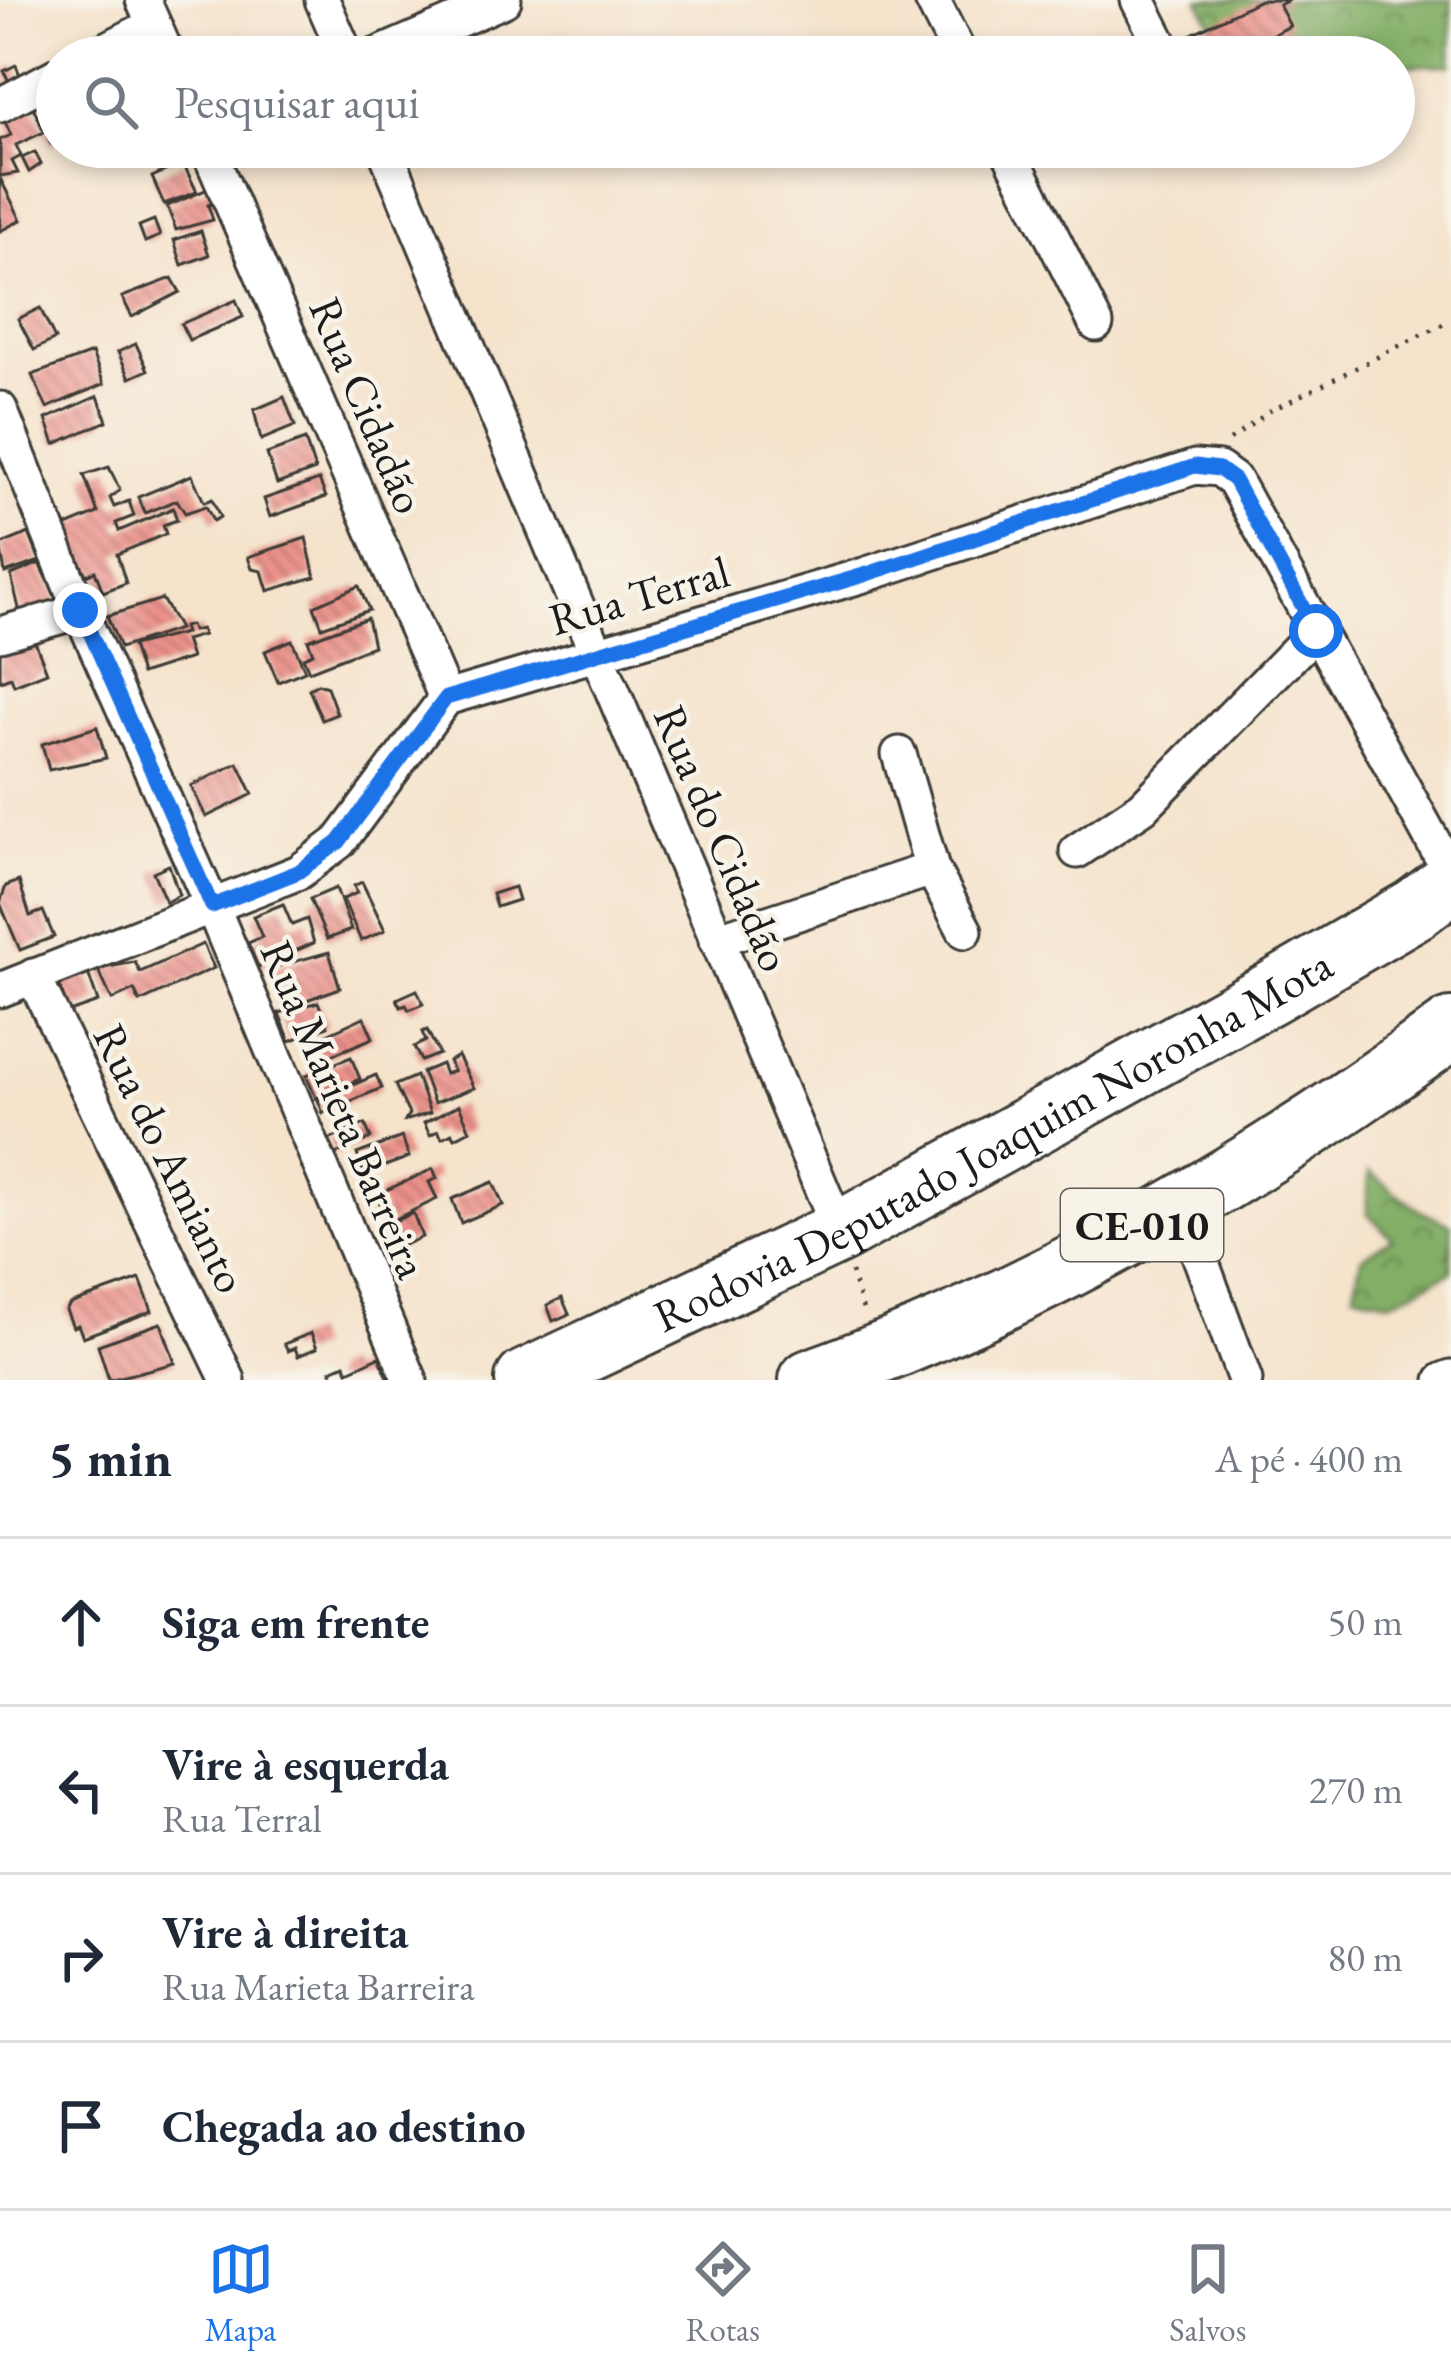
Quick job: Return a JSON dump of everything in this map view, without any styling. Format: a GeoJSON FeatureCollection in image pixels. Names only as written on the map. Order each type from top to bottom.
{"type":"FeatureCollection","features":[{"type":"Feature","properties":{"kind":"highway","name":"Rodovia Deputado Joaquim Noronha Mota"},"geometry":{"type":"LineString","coordinates":[[526,1380],[840,1232],[1415,909],[1451,878]]}},
{"type":"Feature","properties":{"kind":"highway","name":"CE-010"},"geometry":{"type":"LineString","coordinates":[[810,1380],[881,1368],[1102,1248],[1252,1163],[1451,1029]]}},
{"type":"Feature","properties":{"kind":"street"},"geometry":{"type":"LineString","coordinates":[[322,0],[338,36]]}},
{"type":"Feature","properties":{"kind":"street"},"geometry":{"type":"LineString","coordinates":[[421,36],[504,0]]}},
{"type":"Feature","properties":{"kind":"street"},"geometry":{"type":"LineString","coordinates":[[932,0],[950,36]]}},
{"type":"Feature","properties":{"kind":"street"},"geometry":{"type":"LineString","coordinates":[[1138,0],[1156,36]]}},
{"type":"Feature","properties":{"kind":"street"},"geometry":{"type":"LineString","coordinates":[[119,36],[149,12]]}},
{"type":"Feature","properties":{"kind":"street"},"geometry":{"type":"LineString","coordinates":[[0,105],[36,86]]}},
{"type":"Feature","properties":{"kind":"street","name":"Rua Cidadão"},"geometry":{"type":"LineString","coordinates":[[216,168],[446,698]]}},
{"type":"Feature","properties":{"kind":"street","name":"Rua do Cidadão"},"geometry":{"type":"LineString","coordinates":[[393,168],[840,1232]]}},
{"type":"Feature","properties":{"kind":"street"},"geometry":{"type":"LineString","coordinates":[[1018,168],[1096,324]]}},
{"type":"Feature","properties":{"kind":"street","name":"Rua Marieta Barreira"},"geometry":{"type":"LineString","coordinates":[[0,409],[80,610],[212,906],[410,1380]]}},
{"type":"Feature","properties":{"kind":"street"},"geometry":{"type":"LineString","coordinates":[[1195,466],[1219,469],[1234,480],[1451,878]]}},
{"type":"Feature","properties":{"kind":"street","name":"Rua Terral"},"geometry":{"type":"LineString","coordinates":[[446,698],[864,575],[1195,466]]}},
{"type":"Feature","properties":{"kind":"street"},"geometry":{"type":"LineString","coordinates":[[0,634],[80,610]]}},
{"type":"Feature","properties":{"kind":"street"},"geometry":{"type":"LineString","coordinates":[[1077,851],[1143,807],[1316,631]]}},
{"type":"Feature","properties":{"kind":"street"},"geometry":{"type":"LineString","coordinates":[[0,989],[298,872],[339,842],[446,698]]}},
{"type":"Feature","properties":{"kind":"street"},"geometry":{"type":"LineString","coordinates":[[899,754],[932,869],[965,931]]}},
{"type":"Feature","properties":{"kind":"street"},"geometry":{"type":"LineString","coordinates":[[716,940],[932,869]]}},
{"type":"Feature","properties":{"kind":"street","name":"Rua do Amianto"},"geometry":{"type":"LineString","coordinates":[[33,976],[228,1380]]}},
{"type":"Feature","properties":{"kind":"street"},"geometry":{"type":"LineString","coordinates":[[1180,1203],[1245,1380]]}},
{"type":"Feature","properties":{"kind":"path"},"geometry":{"type":"LineString","coordinates":[[1195,466],[1270,410],[1451,320]]}},
{"type":"Feature","properties":{"kind":"path"},"geometry":{"type":"LineString","coordinates":[[840,1232],[881,1368]]}},
{"type":"Feature","properties":{"kind":"green space"},"geometry":{"type":"Polygon","coordinates":[[[1199,0],[1451,0],[1451,65],[1415,66],[1415,36],[1218,36],[1199,0]]]}},
{"type":"Feature","properties":{"kind":"green space"},"geometry":{"type":"Polygon","coordinates":[[[1369,1172],[1422,1212],[1451,1224],[1451,1272],[1390,1302],[1354,1292],[1361,1258],[1392,1238],[1367,1213],[1369,1172]]]}},
{"type":"Feature","properties":{"kind":"building"},"geometry":{"type":"Polygon","coordinates":[[[1260,0],[1289,0],[1279,5],[1290,26],[1270,36],[1188,36],[1260,0]]]}},
{"type":"Feature","properties":{"kind":"building"},"geometry":{"type":"Polygon","coordinates":[[[16,65],[21,78],[10,84],[4,71],[16,65]]]}},
{"type":"Feature","properties":{"kind":"building"},"geometry":{"type":"Polygon","coordinates":[[[30,100],[36,114],[36,136],[16,145],[21,156],[12,161],[18,173],[0,176],[0,140],[11,135],[1,113],[30,100]]]}},
{"type":"Feature","properties":{"kind":"building"},"geometry":{"type":"Polygon","coordinates":[[[35,152],[36,167],[29,172],[22,158],[35,152]]]}},
{"type":"Feature","properties":{"kind":"building"},"geometry":{"type":"Polygon","coordinates":[[[185,168],[197,192],[164,204],[152,177],[185,168]]]}},
{"type":"Feature","properties":{"kind":"building"},"geometry":{"type":"Polygon","coordinates":[[[0,178],[21,220],[0,231],[0,178]]]}},
{"type":"Feature","properties":{"kind":"building"},"geometry":{"type":"Polygon","coordinates":[[[215,186],[221,200],[208,205],[213,220],[176,230],[167,206],[215,186]]]}},
{"type":"Feature","properties":{"kind":"building"},"geometry":{"type":"Polygon","coordinates":[[[154,220],[160,236],[145,242],[139,226],[154,220]]]}},
{"type":"Feature","properties":{"kind":"building"},"geometry":{"type":"Polygon","coordinates":[[[201,231],[209,255],[182,265],[174,240],[201,231]]]}},
{"type":"Feature","properties":{"kind":"building"},"geometry":{"type":"Polygon","coordinates":[[[172,278],[180,292],[132,317],[122,297],[172,278]]]}},
{"type":"Feature","properties":{"kind":"building"},"geometry":{"type":"Polygon","coordinates":[[[236,300],[243,317],[189,340],[181,324],[236,300]]]}},
{"type":"Feature","properties":{"kind":"building"},"geometry":{"type":"Polygon","coordinates":[[[40,308],[55,339],[34,350],[18,319],[40,308]]]}},
{"type":"Feature","properties":{"kind":"building"},"geometry":{"type":"Polygon","coordinates":[[[136,344],[148,370],[130,378],[118,352],[136,344]]]}},
{"type":"Feature","properties":{"kind":"building"},"geometry":{"type":"Polygon","coordinates":[[[92,353],[104,384],[47,408],[32,375],[92,353]]]}},
{"type":"Feature","properties":{"kind":"building"},"geometry":{"type":"Polygon","coordinates":[[[98,396],[107,421],[55,444],[46,419],[98,396]]]}},
{"type":"Feature","properties":{"kind":"building"},"geometry":{"type":"Polygon","coordinates":[[[284,397],[295,426],[261,440],[254,410],[284,397]]]}},
{"type":"Feature","properties":{"kind":"building"},"geometry":{"type":"Polygon","coordinates":[[[305,440],[315,470],[277,484],[267,454],[305,440]]]}},
{"type":"Feature","properties":{"kind":"building"},"geometry":{"type":"Polygon","coordinates":[[[109,467],[120,490],[110,498],[114,507],[129,501],[134,516],[116,523],[119,531],[173,508],[177,520],[163,525],[166,534],[117,554],[126,583],[103,592],[95,571],[86,575],[64,527],[98,513],[84,475],[109,467]]]}},
{"type":"Feature","properties":{"kind":"building"},"geometry":{"type":"Polygon","coordinates":[[[192,475],[204,502],[212,499],[220,517],[213,521],[206,506],[185,513],[177,500],[145,513],[138,497],[192,475]]]}},
{"type":"Feature","properties":{"kind":"building"},"geometry":{"type":"Polygon","coordinates":[[[319,480],[326,497],[270,517],[264,499],[319,480]]]}},
{"type":"Feature","properties":{"kind":"building"},"geometry":{"type":"Polygon","coordinates":[[[29,533],[40,561],[5,573],[0,545],[29,533]]]}},
{"type":"Feature","properties":{"kind":"building"},"geometry":{"type":"Polygon","coordinates":[[[306,538],[315,577],[268,591],[262,571],[252,569],[248,557],[306,538]]]}},
{"type":"Feature","properties":{"kind":"building"},"geometry":{"type":"Polygon","coordinates":[[[40,563],[60,606],[21,617],[11,575],[40,563]]]}},
{"type":"Feature","properties":{"kind":"building"},"geometry":{"type":"Polygon","coordinates":[[[359,586],[369,610],[322,627],[314,606],[359,586]]]}},
{"type":"Feature","properties":{"kind":"building"},"geometry":{"type":"Polygon","coordinates":[[[162,599],[179,629],[120,648],[107,616],[162,599]]]}},
{"type":"Feature","properties":{"kind":"building"},"geometry":{"type":"Polygon","coordinates":[[[367,618],[373,646],[309,671],[303,657],[313,653],[308,640],[367,618]]]}},
{"type":"Feature","properties":{"kind":"building"},"geometry":{"type":"Polygon","coordinates":[[[190,625],[203,635],[185,640],[191,658],[141,674],[132,646],[185,633],[183,627],[190,625]]]}},
{"type":"Feature","properties":{"kind":"building"},"geometry":{"type":"Polygon","coordinates":[[[33,637],[47,672],[14,685],[11,677],[0,681],[0,650],[33,637]]]}},
{"type":"Feature","properties":{"kind":"building"},"geometry":{"type":"Polygon","coordinates":[[[292,640],[305,671],[278,682],[265,651],[292,640]]]}},
{"type":"Feature","properties":{"kind":"building"},"geometry":{"type":"Polygon","coordinates":[[[318,684],[327,687],[337,714],[322,720],[309,689],[318,684]]]}},
{"type":"Feature","properties":{"kind":"building"},"geometry":{"type":"Polygon","coordinates":[[[97,727],[106,758],[49,770],[42,744],[97,727]]]}},
{"type":"Feature","properties":{"kind":"building"},"geometry":{"type":"Polygon","coordinates":[[[238,763],[253,794],[206,817],[191,786],[238,763]]]}},
{"type":"Feature","properties":{"kind":"building"},"geometry":{"type":"Polygon","coordinates":[[[169,865],[179,895],[166,902],[153,872],[169,865]]]}},
{"type":"Feature","properties":{"kind":"building"},"geometry":{"type":"Polygon","coordinates":[[[19,881],[30,916],[43,911],[54,937],[20,950],[0,903],[6,886],[19,881]]]}},
{"type":"Feature","properties":{"kind":"building"},"geometry":{"type":"Polygon","coordinates":[[[362,882],[385,930],[361,941],[343,899],[357,893],[354,886],[362,882]]]}},
{"type":"Feature","properties":{"kind":"building"},"geometry":{"type":"Polygon","coordinates":[[[514,887],[518,900],[496,907],[492,894],[514,887]]]}},
{"type":"Feature","properties":{"kind":"building"},"geometry":{"type":"Polygon","coordinates":[[[336,888],[351,930],[327,939],[310,899],[336,888]]]}},
{"type":"Feature","properties":{"kind":"building"},"geometry":{"type":"Polygon","coordinates":[[[283,904],[292,925],[307,919],[314,943],[258,967],[248,943],[262,937],[253,916],[283,904]]]}},
{"type":"Feature","properties":{"kind":"building"},"geometry":{"type":"Polygon","coordinates":[[[203,944],[214,968],[140,1002],[134,990],[112,1000],[98,969],[135,962],[140,972],[203,944]]]}},
{"type":"Feature","properties":{"kind":"building"},"geometry":{"type":"Polygon","coordinates":[[[329,952],[340,988],[284,1008],[271,968],[329,952]]]}},
{"type":"Feature","properties":{"kind":"building"},"geometry":{"type":"Polygon","coordinates":[[[88,973],[98,1002],[69,1012],[59,985],[88,973]]]}},
{"type":"Feature","properties":{"kind":"building"},"geometry":{"type":"Polygon","coordinates":[[[417,990],[423,1004],[409,1010],[406,1005],[401,1007],[397,999],[417,990]]]}},
{"type":"Feature","properties":{"kind":"building"},"geometry":{"type":"Polygon","coordinates":[[[318,1002],[328,1026],[290,1041],[279,1013],[318,1002]]]}},
{"type":"Feature","properties":{"kind":"building"},"geometry":{"type":"Polygon","coordinates":[[[364,1017],[373,1038],[318,1061],[310,1042],[364,1017]]]}},
{"type":"Feature","properties":{"kind":"building"},"geometry":{"type":"Polygon","coordinates":[[[427,1030],[439,1054],[421,1061],[414,1047],[426,1041],[422,1032],[427,1030]]]}},
{"type":"Feature","properties":{"kind":"building"},"geometry":{"type":"Polygon","coordinates":[[[458,1056],[474,1088],[434,1103],[422,1072],[441,1064],[445,1074],[453,1071],[449,1061],[458,1056]]]}},
{"type":"Feature","properties":{"kind":"building"},"geometry":{"type":"Polygon","coordinates":[[[351,1057],[360,1079],[316,1098],[306,1075],[351,1057]]]}},
{"type":"Feature","properties":{"kind":"building"},"geometry":{"type":"Polygon","coordinates":[[[376,1075],[382,1088],[323,1113],[318,1100],[376,1075]]]}},
{"type":"Feature","properties":{"kind":"building"},"geometry":{"type":"Polygon","coordinates":[[[416,1076],[430,1113],[405,1121],[409,1114],[395,1085],[416,1076]]]}},
{"type":"Feature","properties":{"kind":"building"},"geometry":{"type":"Polygon","coordinates":[[[459,1105],[470,1130],[455,1138],[452,1133],[442,1138],[438,1131],[430,1135],[424,1123],[459,1105]]]}},
{"type":"Feature","properties":{"kind":"building"},"geometry":{"type":"Polygon","coordinates":[[[365,1124],[371,1138],[336,1154],[329,1140],[365,1124]]]}},
{"type":"Feature","properties":{"kind":"building"},"geometry":{"type":"Polygon","coordinates":[[[402,1137],[409,1157],[364,1174],[357,1154],[402,1137]]]}},
{"type":"Feature","properties":{"kind":"building"},"geometry":{"type":"Polygon","coordinates":[[[433,1169],[437,1178],[429,1182],[437,1199],[389,1222],[376,1195],[433,1169]]]}},
{"type":"Feature","properties":{"kind":"building"},"geometry":{"type":"Polygon","coordinates":[[[493,1182],[503,1205],[461,1223],[452,1199],[493,1182]]]}},
{"type":"Feature","properties":{"kind":"building"},"geometry":{"type":"Polygon","coordinates":[[[413,1213],[422,1237],[388,1252],[378,1228],[413,1213]]]}},
{"type":"Feature","properties":{"kind":"building"},"geometry":{"type":"Polygon","coordinates":[[[140,1279],[152,1311],[83,1337],[78,1325],[73,1327],[66,1310],[70,1304],[140,1279]]]}},
{"type":"Feature","properties":{"kind":"building"},"geometry":{"type":"Polygon","coordinates":[[[562,1298],[569,1314],[553,1321],[547,1305],[562,1298]]]}},
{"type":"Feature","properties":{"kind":"building"},"geometry":{"type":"Polygon","coordinates":[[[161,1323],[175,1363],[109,1380],[98,1345],[161,1323]]]}},
{"type":"Feature","properties":{"kind":"building"},"geometry":{"type":"Polygon","coordinates":[[[311,1333],[317,1348],[298,1356],[295,1348],[288,1351],[284,1344],[311,1333]]]}},
{"type":"Feature","properties":{"kind":"building"},"geometry":{"type":"Polygon","coordinates":[[[379,1357],[389,1380],[326,1380],[334,1377],[331,1370],[345,1364],[348,1371],[379,1357]]]}},
{"type":"Feature","properties":{"kind":"route"},"geometry":{"type":"LineString","coordinates":[[80,610],[212,906],[298,872],[339,842],[446,698],[864,575],[1195,466],[1219,469],[1234,480],[1316,631]]}}]}
